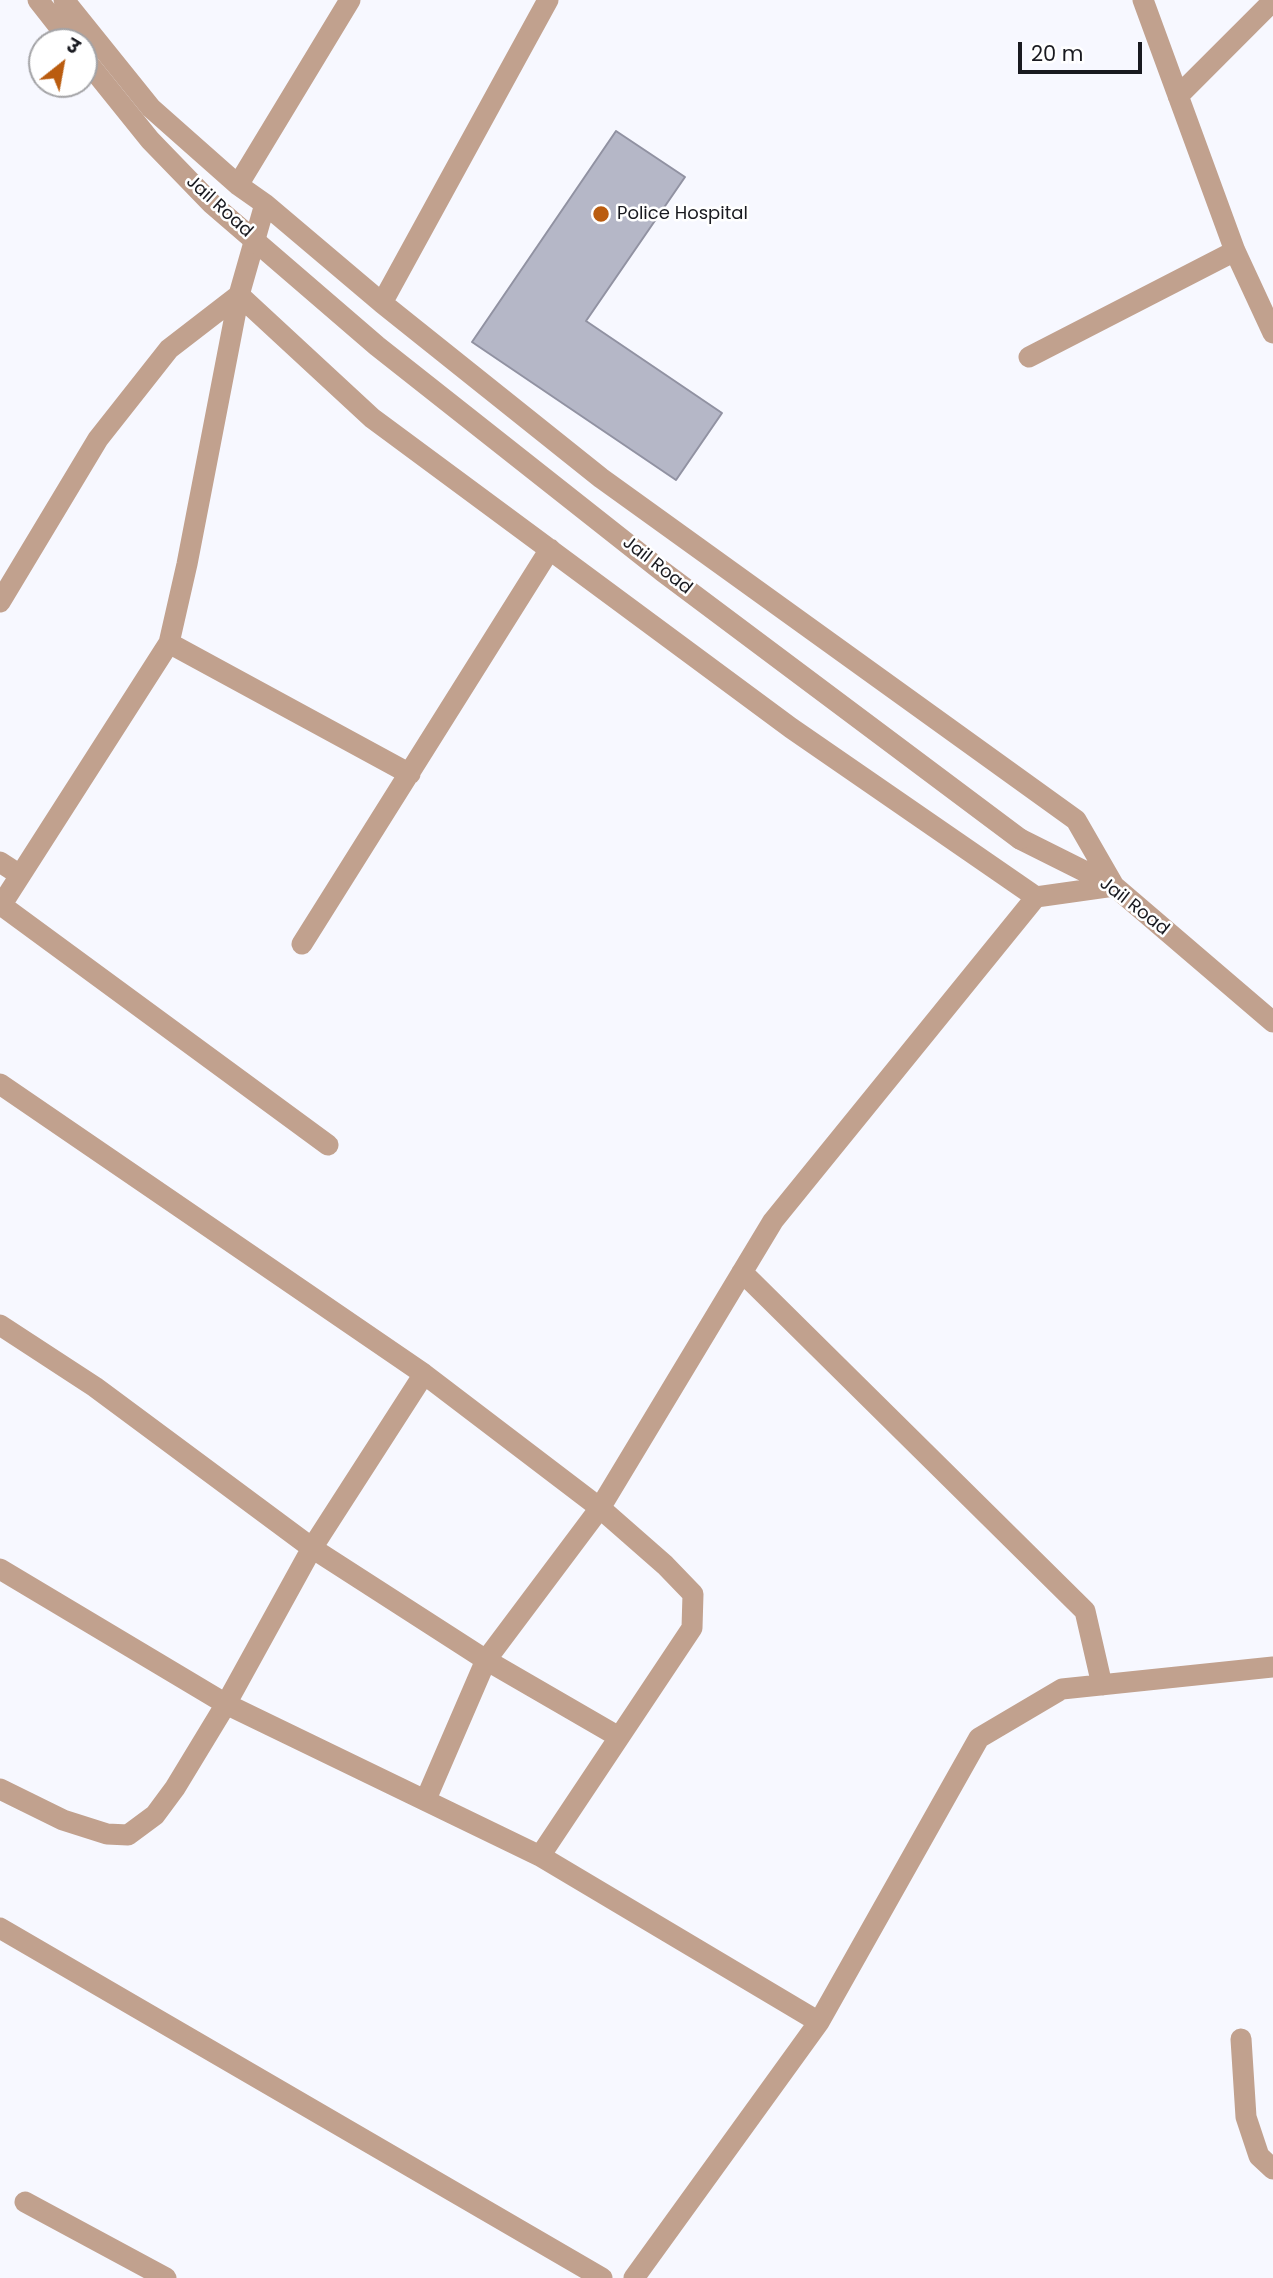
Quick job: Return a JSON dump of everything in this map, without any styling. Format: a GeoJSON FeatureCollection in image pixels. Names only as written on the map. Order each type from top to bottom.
{"type":"FeatureCollection","features":[{"type":"Feature","properties":{"kind":"street"},"geometry":{"type":"LineString","coordinates":[[38,0],[60,28]]}},
{"type":"Feature","properties":{"kind":"street"},"geometry":{"type":"LineString","coordinates":[[64,0],[151,108],[239,185],[601,478],[1076,820],[1114,886],[1036,897],[791,728],[372,418],[239,295]]}},
{"type":"Feature","properties":{"kind":"street"},"geometry":{"type":"LineString","coordinates":[[239,185],[350,0]]}},
{"type":"Feature","properties":{"kind":"street"},"geometry":{"type":"LineString","coordinates":[[382,303],[548,0]]}},
{"type":"Feature","properties":{"kind":"street"},"geometry":{"type":"LineString","coordinates":[[1143,0],[1235,251],[1273,333]]}},
{"type":"Feature","properties":{"kind":"street"},"geometry":{"type":"LineString","coordinates":[[1178,96],[1273,1]]}},
{"type":"Feature","properties":{"kind":"street","name":"Jail Road"},"geometry":{"type":"LineString","coordinates":[[98,75],[150,140],[211,203],[377,346],[662,571],[1020,839],[1114,886],[1273,1022]]}},
{"type":"Feature","properties":{"kind":"street"},"geometry":{"type":"LineString","coordinates":[[265,204],[239,295],[169,643],[0,906],[328,1144]]}},
{"type":"Feature","properties":{"kind":"street"},"geometry":{"type":"LineString","coordinates":[[1029,357],[1235,251]]}},
{"type":"Feature","properties":{"kind":"street"},"geometry":{"type":"LineString","coordinates":[[0,602],[98,439],[169,349],[239,295]]}},
{"type":"Feature","properties":{"kind":"street"},"geometry":{"type":"LineString","coordinates":[[302,944],[550,549]]}},
{"type":"Feature","properties":{"kind":"street"},"geometry":{"type":"LineString","coordinates":[[169,643],[410,774]]}},
{"type":"Feature","properties":{"kind":"street"},"geometry":{"type":"LineString","coordinates":[[0,862],[20,875]]}},
{"type":"Feature","properties":{"kind":"street"},"geometry":{"type":"LineString","coordinates":[[426,1799],[485,1660],[600,1508],[773,1221],[1036,897]]}},
{"type":"Feature","properties":{"kind":"street"},"geometry":{"type":"LineString","coordinates":[[0,1084],[424,1374],[600,1508],[665,1565],[693,1594],[692,1628],[540,1856]]}},
{"type":"Feature","properties":{"kind":"street"},"geometry":{"type":"LineString","coordinates":[[742,1272],[1085,1611],[1102,1685]]}},
{"type":"Feature","properties":{"kind":"street"},"geometry":{"type":"LineString","coordinates":[[0,1325],[95,1387],[312,1548],[485,1660],[619,1737]]}},
{"type":"Feature","properties":{"kind":"street"},"geometry":{"type":"LineString","coordinates":[[0,1789],[63,1820],[107,1835],[128,1835],[155,1815],[175,1788],[226,1704],[312,1548],[424,1374]]}},
{"type":"Feature","properties":{"kind":"street"},"geometry":{"type":"LineString","coordinates":[[0,1569],[226,1704],[540,1856],[819,2022]]}},
{"type":"Feature","properties":{"kind":"street"},"geometry":{"type":"LineString","coordinates":[[634,2278],[819,2022],[979,1738],[1062,1689],[1273,1667]]}},
{"type":"Feature","properties":{"kind":"street"},"geometry":{"type":"LineString","coordinates":[[0,1928],[602,2278]]}},
{"type":"Feature","properties":{"kind":"street"},"geometry":{"type":"LineString","coordinates":[[1241,2039],[1246,2117],[1259,2156],[1273,2169]]}},
{"type":"Feature","properties":{"kind":"street"},"geometry":{"type":"LineString","coordinates":[[25,2202],[166,2278]]}},
{"type":"Feature","properties":{"kind":"building"},"geometry":{"type":"Polygon","coordinates":[[[616,131],[685,177],[586,321],[722,413],[676,480],[472,342],[616,131]]]}},
{"type":"Feature","properties":{"kind":"place","name":"Police Hospital"},"geometry":{"type":"Point","coordinates":[601,214]}}]}
